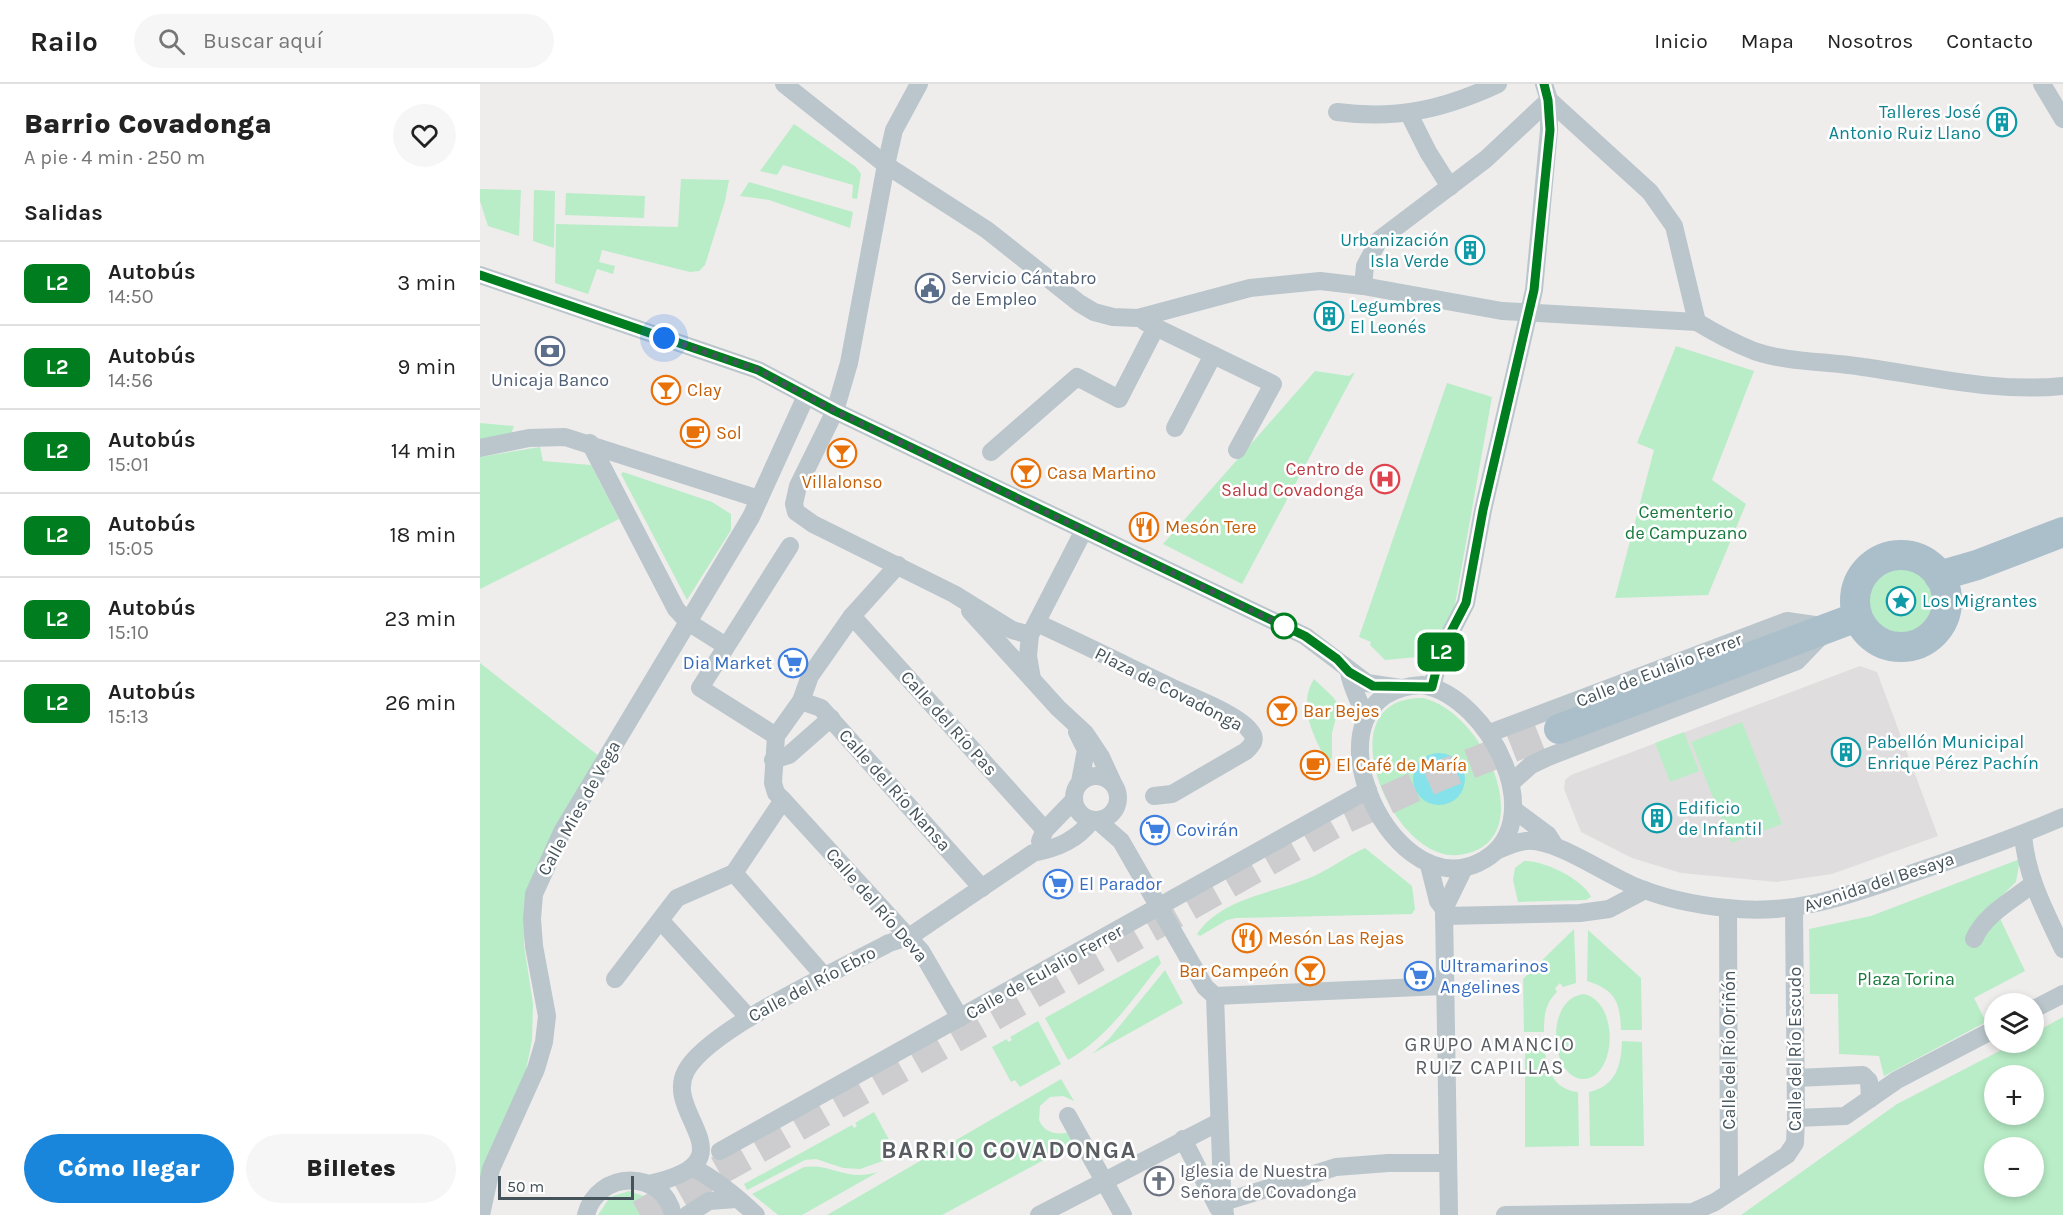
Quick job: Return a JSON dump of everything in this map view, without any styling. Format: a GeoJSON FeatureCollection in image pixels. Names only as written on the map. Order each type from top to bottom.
{"type":"FeatureCollection","features":[{"type":"Feature","properties":{"kind":"main road"},"geometry":{"type":"LineString","coordinates":[[1943,588],[1977,565],[2063,532]]}},
{"type":"Feature","properties":{"kind":"main road"},"geometry":{"type":"LineString","coordinates":[[1943,588],[1964,586],[2063,549]]}},
{"type":"Feature","properties":{"kind":"main road"},"geometry":{"type":"LineString","coordinates":[[1905,555],[1915,558],[1933,568],[1943,588],[1940,626],[1927,640],[1909,647],[1891,647],[1844,622],[1855,607],[1857,586],[1868,569],[1885,558],[1905,555]]}},
{"type":"Feature","properties":{"kind":"main road","name":"Calle de Eulalio Ferrer"},"geometry":{"type":"LineString","coordinates":[[1559,729],[1844,622]]}},
{"type":"Feature","properties":{"kind":"street"},"geometry":{"type":"LineString","coordinates":[[835,411],[849,363],[894,130],[919,84]]}},
{"type":"Feature","properties":{"kind":"street"},"geometry":{"type":"LineString","coordinates":[[1337,112],[1367,116],[1409,114],[1498,84]]}},
{"type":"Feature","properties":{"kind":"street"},"geometry":{"type":"LineString","coordinates":[[2042,84],[2063,119]]}},
{"type":"Feature","properties":{"kind":"street"},"geometry":{"type":"LineString","coordinates":[[788,87],[886,165],[987,230],[1094,312],[1113,317],[1138,318],[1250,288],[1320,281],[1363,286],[1491,309],[1697,322],[1756,351],[1814,363],[1860,366],[1958,382],[2037,389],[2063,386]]}},
{"type":"Feature","properties":{"kind":"street"},"geometry":{"type":"LineString","coordinates":[[1363,286],[1365,266],[1379,240],[1502,145],[1546,92]]}},
{"type":"Feature","properties":{"kind":"street"},"geometry":{"type":"LineString","coordinates":[[1432,687],[1441,651],[1466,603],[1483,510],[1534,290],[1550,130],[1546,92]]}},
{"type":"Feature","properties":{"kind":"street"},"geometry":{"type":"LineString","coordinates":[[1546,92],[1650,192],[1674,226],[1697,322]]}},
{"type":"Feature","properties":{"kind":"street"},"geometry":{"type":"LineString","coordinates":[[1409,114],[1428,153],[1450,187]]}},
{"type":"Feature","properties":{"kind":"street"},"geometry":{"type":"LineString","coordinates":[[480,275],[758,370],[835,411],[1305,636],[1337,659],[1349,672],[1373,686],[1432,687],[1458,701],[1490,733],[1511,783],[1513,809],[1507,833],[1496,851]]}},
{"type":"Feature","properties":{"kind":"street"},"geometry":{"type":"LineString","coordinates":[[1138,318],[1273,384],[1237,450]]}},
{"type":"Feature","properties":{"kind":"street"},"geometry":{"type":"LineString","coordinates":[[991,452],[1077,377],[1119,399],[1156,327]]}},
{"type":"Feature","properties":{"kind":"street"},"geometry":{"type":"LineString","coordinates":[[1175,428],[1213,355]]}},
{"type":"Feature","properties":{"kind":"street","name":"Calle Mies de Vega"},"geometry":{"type":"LineString","coordinates":[[481,1215],[491,1169],[536,1069],[544,1042],[547,1016],[534,946],[532,919],[534,894],[562,832],[759,499],[806,396]]}},
{"type":"Feature","properties":{"kind":"street","name":"Plaza de Covadonga"},"geometry":{"type":"LineString","coordinates":[[835,411],[798,486],[794,504],[796,512],[813,524],[954,594],[1012,630],[1033,629],[1208,705],[1252,732],[1254,738],[1252,745],[1246,751],[1172,794],[1154,796]]}},
{"type":"Feature","properties":{"kind":"street"},"geometry":{"type":"LineString","coordinates":[[480,448],[538,438],[565,437],[590,443],[759,499]]}},
{"type":"Feature","properties":{"kind":"street"},"geometry":{"type":"LineString","coordinates":[[590,443],[676,609],[688,622],[726,646]]}},
{"type":"Feature","properties":{"kind":"street"},"geometry":{"type":"LineString","coordinates":[[1032,679],[1028,656],[1033,629],[1084,530]]}},
{"type":"Feature","properties":{"kind":"street"},"geometry":{"type":"LineString","coordinates":[[776,736],[700,688],[790,546]]}},
{"type":"Feature","properties":{"kind":"street"},"geometry":{"type":"LineString","coordinates":[[615,979],[677,897],[734,873],[783,800],[776,793],[774,783],[773,760],[776,736],[801,701],[810,676],[852,616],[898,565]]}},
{"type":"Feature","properties":{"kind":"street","name":"Plaza de Covadonga"},"geometry":{"type":"LineString","coordinates":[[954,594],[1094,744],[1118,793],[1121,841]]}},
{"type":"Feature","properties":{"kind":"street","name":"Calle del Río Pas"},"geometry":{"type":"LineString","coordinates":[[852,616],[1045,830]]}},
{"type":"Feature","properties":{"kind":"street","name":"Calle de Eulalio Ferrer"},"geometry":{"type":"LineString","coordinates":[[1490,733],[1787,621],[1844,622]]}},
{"type":"Feature","properties":{"kind":"street"},"geometry":{"type":"LineString","coordinates":[[1511,783],[1531,765],[1543,759],[1797,661],[1844,622]]}},
{"type":"Feature","properties":{"kind":"street"},"geometry":{"type":"LineString","coordinates":[[1349,672],[1350,683],[1359,698],[1365,719],[1360,753],[1368,790],[1380,815],[1394,835],[1430,865],[1447,869],[1464,868],[1483,861],[1496,851],[1526,841],[1555,846]]}},
{"type":"Feature","properties":{"kind":"street"},"geometry":{"type":"LineString","coordinates":[[1365,719],[1381,699],[1401,688]]}},
{"type":"Feature","properties":{"kind":"street","name":"Calle del Río Nansa"},"geometry":{"type":"LineString","coordinates":[[801,701],[821,708],[831,718],[982,888]]}},
{"type":"Feature","properties":{"kind":"street"},"geometry":{"type":"LineString","coordinates":[[773,760],[789,755],[831,718]]}},
{"type":"Feature","properties":{"kind":"street","name":"Plaza de Covadonga"},"geometry":{"type":"LineString","coordinates":[[1074,725],[1086,750],[1074,800]]}},
{"type":"Feature","properties":{"kind":"street"},"geometry":{"type":"LineString","coordinates":[[1080,782],[1093,776],[1107,778],[1113,783]]}},
{"type":"Feature","properties":{"kind":"street","name":"Calle de Eulalio Ferrer"},"geometry":{"type":"LineString","coordinates":[[720,1151],[1368,790]]}},
{"type":"Feature","properties":{"kind":"street","name":"Calle del Río Deva"},"geometry":{"type":"LineString","coordinates":[[783,800],[921,951],[960,1018]]}},
{"type":"Feature","properties":{"kind":"street"},"geometry":{"type":"LineString","coordinates":[[1074,800],[1080,813],[1095,820],[1121,841],[1205,987],[1215,996],[1443,986]]}},
{"type":"Feature","properties":{"kind":"street","name":"Calle del Río Ebro"},"geometry":{"type":"LineString","coordinates":[[1033,854],[1045,830],[1074,800]]}},
{"type":"Feature","properties":{"kind":"street"},"geometry":{"type":"LineString","coordinates":[[1095,820],[1110,815],[1117,804]]}},
{"type":"Feature","properties":{"kind":"street"},"geometry":{"type":"LineString","coordinates":[[1513,809],[1548,835],[1555,846]]}},
{"type":"Feature","properties":{"kind":"street","name":"Avenida del Besaya"},"geometry":{"type":"LineString","coordinates":[[1555,846],[1607,874],[1660,896],[1728,908],[1794,909],[1854,893],[2063,818]]}},
{"type":"Feature","properties":{"kind":"street","name":"Calle del Río Ebro"},"geometry":{"type":"LineString","coordinates":[[692,1167],[698,1158],[701,1140],[684,1103],[683,1078],[702,1051],[749,1018],[889,943],[909,937],[1033,854],[1057,849],[1095,820]]}},
{"type":"Feature","properties":{"kind":"street"},"geometry":{"type":"LineString","coordinates":[[2023,834],[2032,884],[2063,949]]}},
{"type":"Feature","properties":{"kind":"street"},"geometry":{"type":"LineString","coordinates":[[1430,865],[1438,901],[1444,913]]}},
{"type":"Feature","properties":{"kind":"street"},"geometry":{"type":"LineString","coordinates":[[1449,1215],[1443,986],[1444,913],[1464,868]]}},
{"type":"Feature","properties":{"kind":"street"},"geometry":{"type":"LineString","coordinates":[[734,873],[825,977]]}},
{"type":"Feature","properties":{"kind":"street"},"geometry":{"type":"LineString","coordinates":[[1974,939],[1978,930],[1991,916],[2032,884]]}},
{"type":"Feature","properties":{"kind":"street"},"geometry":{"type":"LineString","coordinates":[[1444,913],[1580,913],[1610,909],[1645,890]]}},
{"type":"Feature","properties":{"kind":"street","name":"Calle del Río Oriñón"},"geometry":{"type":"LineString","coordinates":[[1728,908],[1729,1192]]}},
{"type":"Feature","properties":{"kind":"street","name":"Calle del Río Escudo"},"geometry":{"type":"LineString","coordinates":[[1505,1215],[1694,1212],[1704,1208],[1787,1155],[1795,1143],[1796,1118],[1794,909]]}},
{"type":"Feature","properties":{"kind":"street"},"geometry":{"type":"LineString","coordinates":[[661,921],[749,1018]]}},
{"type":"Feature","properties":{"kind":"street"},"geometry":{"type":"LineString","coordinates":[[2044,1004],[2063,994]]}},
{"type":"Feature","properties":{"kind":"street"},"geometry":{"type":"LineString","coordinates":[[1215,996],[1224,1211]]}},
{"type":"Feature","properties":{"kind":"street"},"geometry":{"type":"LineString","coordinates":[[1796,1118],[1845,1116],[1897,1080],[1984,1035]]}},
{"type":"Feature","properties":{"kind":"street"},"geometry":{"type":"LineString","coordinates":[[1796,1078],[1863,1074],[1869,1081],[1870,1099]]}},
{"type":"Feature","properties":{"kind":"street"},"geometry":{"type":"LineString","coordinates":[[1068,1116],[1123,1215]]}},
{"type":"Feature","properties":{"kind":"street"},"geometry":{"type":"LineString","coordinates":[[1039,1215],[1219,1122]]}},
{"type":"Feature","properties":{"kind":"street"},"geometry":{"type":"LineString","coordinates":[[1184,1139],[1224,1211]]}},
{"type":"Feature","properties":{"kind":"street"},"geometry":{"type":"LineString","coordinates":[[1224,1211],[1336,1167],[1388,1163],[1448,1163]]}},
{"type":"Feature","properties":{"kind":"street"},"geometry":{"type":"LineString","coordinates":[[586,1215],[596,1195],[612,1183],[630,1180],[649,1184],[674,1177],[692,1167],[730,1190],[736,1199],[756,1215]]}},
{"type":"Feature","properties":{"kind":"street"},"geometry":{"type":"LineString","coordinates":[[649,1184],[666,1199],[673,1215]]}},
{"type":"Feature","properties":{"kind":"street"},"geometry":{"type":"LineString","coordinates":[[687,1215],[709,1201],[736,1199]]}},
{"type":"Feature","properties":{"kind":"shaded area"},"geometry":{"type":"Polygon","coordinates":[[[1860,666],[1877,672],[1938,836],[1832,874],[1777,882],[1681,873],[1632,858],[1581,832],[1564,789],[1565,780],[1571,775],[1860,666]]]}},
{"type":"Feature","properties":{"kind":"green space"},"geometry":{"type":"Polygon","coordinates":[[[794,124],[856,167],[861,174],[857,199],[852,198],[853,185],[783,165],[777,175],[760,171],[794,124]]]}},
{"type":"Feature","properties":{"kind":"green space"},"geometry":{"type":"Polygon","coordinates":[[[681,179],[729,180],[725,201],[705,265],[699,271],[690,272],[602,250],[599,262],[615,266],[613,274],[597,269],[588,294],[555,283],[556,224],[678,227],[681,179]]]}},
{"type":"Feature","properties":{"kind":"green space"},"geometry":{"type":"Polygon","coordinates":[[[749,182],[853,212],[850,228],[769,200],[740,196],[749,182]]]}},
{"type":"Feature","properties":{"kind":"green space"},"geometry":{"type":"Polygon","coordinates":[[[480,189],[521,190],[519,236],[488,226],[480,201],[480,189]]]}},
{"type":"Feature","properties":{"kind":"green space"},"geometry":{"type":"Polygon","coordinates":[[[534,190],[555,191],[554,248],[533,241],[534,190]]]}},
{"type":"Feature","properties":{"kind":"green space"},"geometry":{"type":"Polygon","coordinates":[[[566,193],[645,196],[644,218],[565,215],[566,193]]]}},
{"type":"Feature","properties":{"kind":"green space","name":"Cementerio de Campuzano"},"geometry":{"type":"Polygon","coordinates":[[[1676,346],[1754,371],[1712,480],[1746,504],[1708,595],[1615,598],[1654,450],[1637,443],[1676,346]]]}},
{"type":"Feature","properties":{"kind":"green space"},"geometry":{"type":"Polygon","coordinates":[[[1315,371],[1349,376],[1355,372],[1242,584],[1163,544],[1315,371]]]}},
{"type":"Feature","properties":{"kind":"green space"},"geometry":{"type":"Polygon","coordinates":[[[1447,383],[1492,397],[1454,610],[1429,656],[1385,660],[1370,645],[1371,642],[1359,637],[1447,383]]]}},
{"type":"Feature","properties":{"kind":"green space"},"geometry":{"type":"Polygon","coordinates":[[[480,423],[514,426],[510,437],[480,442],[480,423]]]}},
{"type":"Feature","properties":{"kind":"green space"},"geometry":{"type":"Polygon","coordinates":[[[540,447],[543,461],[591,465],[619,519],[480,589],[480,457],[540,447]]]}},
{"type":"Feature","properties":{"kind":"green space"},"geometry":{"type":"Polygon","coordinates":[[[623,472],[712,502],[731,514],[731,530],[687,600],[621,474],[623,472]]]}},
{"type":"Feature","properties":{"kind":"green space"},"geometry":{"type":"Polygon","coordinates":[[[1900,569],[1912,572],[1923,579],[1930,590],[1933,602],[1930,614],[1923,625],[1912,632],[1900,635],[1888,632],[1877,625],[1870,614],[1867,602],[1870,590],[1877,579],[1888,572],[1900,569]]]}},
{"type":"Feature","properties":{"kind":"green space"},"geometry":{"type":"Polygon","coordinates":[[[480,663],[599,756],[527,912],[524,945],[533,1004],[532,1040],[525,1075],[480,1199],[480,663]]]}},
{"type":"Feature","properties":{"kind":"green space"},"geometry":{"type":"Polygon","coordinates":[[[1314,679],[1339,706],[1332,733],[1332,758],[1327,762],[1313,732],[1307,711],[1309,689],[1314,679]]]}},
{"type":"Feature","properties":{"kind":"green space"},"geometry":{"type":"Polygon","coordinates":[[[1423,698],[1447,709],[1468,728],[1485,752],[1496,779],[1501,806],[1497,829],[1483,847],[1458,855],[1433,850],[1410,833],[1391,808],[1378,778],[1372,749],[1377,723],[1393,704],[1423,698]]]}},
{"type":"Feature","properties":{"kind":"green space"},"geometry":{"type":"Polygon","coordinates":[[[1742,722],[1782,824],[1731,843],[1691,742],[1742,722]]]}},
{"type":"Feature","properties":{"kind":"green space"},"geometry":{"type":"Polygon","coordinates":[[[1684,732],[1699,771],[1670,782],[1655,743],[1684,732]]]}},
{"type":"Feature","properties":{"kind":"green space"},"geometry":{"type":"Polygon","coordinates":[[[1365,848],[1412,886],[1415,909],[1412,914],[1236,918],[1227,920],[1200,936],[1197,934],[1207,922],[1234,904],[1312,877],[1365,848]]]}},
{"type":"Feature","properties":{"kind":"green space","name":"Plaza Torina"},"geometry":{"type":"Polygon","coordinates":[[[2020,859],[2016,882],[1993,904],[2025,971],[1974,998],[1984,1018],[1984,1023],[1884,1076],[1879,1056],[1839,1054],[1838,994],[1810,994],[1809,929],[1871,916],[2020,859]]]}},
{"type":"Feature","properties":{"kind":"green space"},"geometry":{"type":"Polygon","coordinates":[[[1524,861],[1541,864],[1562,872],[1587,890],[1591,897],[1586,900],[1518,902],[1513,880],[1515,868],[1524,861]]]}},
{"type":"Feature","properties":{"kind":"green space"},"geometry":{"type":"Polygon","coordinates":[[[1574,929],[1576,983],[1563,987],[1560,983],[1555,988],[1557,992],[1546,1010],[1544,1032],[1524,1032],[1523,979],[1574,929]]]}},
{"type":"Feature","properties":{"kind":"green space"},"geometry":{"type":"Polygon","coordinates":[[[1588,930],[1641,978],[1642,1030],[1621,1030],[1619,1011],[1614,998],[1604,988],[1587,981],[1588,930]]]}},
{"type":"Feature","properties":{"kind":"green space"},"geometry":{"type":"Polygon","coordinates":[[[1158,955],[1161,963],[1108,1029],[1068,1060],[1045,1018],[1158,955]]]}},
{"type":"Feature","properties":{"kind":"green space"},"geometry":{"type":"Polygon","coordinates":[[[1165,970],[1183,1003],[1092,1054],[1109,1039],[1165,970]]]}},
{"type":"Feature","properties":{"kind":"green space"},"geometry":{"type":"Polygon","coordinates":[[[1584,994],[1596,1000],[1604,1011],[1609,1025],[1610,1041],[1602,1068],[1593,1076],[1582,1079],[1571,1075],[1563,1065],[1556,1037],[1557,1022],[1562,1009],[1571,999],[1584,994]]]}},
{"type":"Feature","properties":{"kind":"green space"},"geometry":{"type":"Polygon","coordinates":[[[2063,1017],[2063,1215],[1741,1215],[1897,1104],[1996,1053],[2044,1053],[2044,1027],[2063,1017]]]}},
{"type":"Feature","properties":{"kind":"green space"},"geometry":{"type":"Polygon","coordinates":[[[1038,1021],[1061,1064],[1020,1087],[1015,1080],[1011,1082],[992,1047],[1007,1039],[1008,1042],[1012,1040],[1010,1037],[1038,1021]]]}},
{"type":"Feature","properties":{"kind":"green space"},"geometry":{"type":"Polygon","coordinates":[[[1622,1041],[1642,1042],[1644,1146],[1590,1146],[1589,1092],[1605,1085],[1615,1074],[1622,1041]]]}},
{"type":"Feature","properties":{"kind":"green space"},"geometry":{"type":"Polygon","coordinates":[[[1544,1043],[1546,1060],[1556,1081],[1569,1090],[1578,1092],[1579,1146],[1525,1147],[1525,1044],[1544,1043]]]}},
{"type":"Feature","properties":{"kind":"green space"},"geometry":{"type":"Polygon","coordinates":[[[1061,1079],[1074,1101],[1063,1096],[1050,1097],[1040,1106],[1039,1120],[1048,1131],[1071,1132],[1079,1141],[942,1215],[827,1215],[1061,1079]]]}},
{"type":"Feature","properties":{"kind":"green space"},"geometry":{"type":"Polygon","coordinates":[[[874,1112],[893,1147],[889,1150],[894,1157],[860,1169],[843,1168],[816,1159],[805,1160],[747,1190],[744,1184],[852,1125],[854,1128],[857,1126],[855,1123],[874,1112]]]}},
{"type":"Feature","properties":{"kind":"green space"},"geometry":{"type":"Polygon","coordinates":[[[814,1166],[857,1175],[878,1172],[802,1215],[778,1215],[752,1194],[804,1167],[814,1166]]]}},
{"type":"Feature","properties":{"kind":"green space"},"geometry":{"type":"Polygon","coordinates":[[[629,1191],[647,1197],[661,1215],[598,1215],[610,1197],[629,1191]]]}},
{"type":"Feature","properties":{"kind":"water"},"geometry":{"type":"Polygon","coordinates":[[[1434,753],[1444,753],[1458,760],[1465,779],[1458,798],[1444,805],[1434,805],[1424,801],[1417,794],[1413,784],[1413,774],[1417,764],[1424,757],[1434,753]]]}},
{"type":"Feature","properties":{"kind":"tunnel"},"geometry":{"type":"LineString","coordinates":[[640,1215],[1337,822],[1439,776],[1559,729]]}},
{"type":"Feature","properties":{"kind":"bus line","name":"L2"},"geometry":{"type":"LineString","coordinates":[[480,275],[758,370],[835,411],[1305,636],[1337,659],[1349,672],[1373,686],[1401,688],[1422,685],[1432,687],[1441,651],[1466,603],[1470,588],[1483,510],[1534,290],[1550,130],[1548,100],[1544,84]]}},
{"type":"Feature","properties":{"kind":"place","name":"Talleres José Antonio Ruiz Llano"},"geometry":{"type":"Point","coordinates":[2002,122]}},
{"type":"Feature","properties":{"kind":"place","name":"Urbanización Isla Verde"},"geometry":{"type":"Point","coordinates":[1470,250]}},
{"type":"Feature","properties":{"kind":"place","name":"Servicio Cántabro de Empleo"},"geometry":{"type":"Point","coordinates":[930,288]}},
{"type":"Feature","properties":{"kind":"place","name":"Legumbres El Leonés"},"geometry":{"type":"Point","coordinates":[1329,316]}},
{"type":"Feature","properties":{"kind":"place","name":"Unicaja Banco"},"geometry":{"type":"Point","coordinates":[550,351]}},
{"type":"Feature","properties":{"kind":"place","name":"Clay"},"geometry":{"type":"Point","coordinates":[666,390]}},
{"type":"Feature","properties":{"kind":"place","name":"Sol"},"geometry":{"type":"Point","coordinates":[695,433]}},
{"type":"Feature","properties":{"kind":"place","name":"Villalonso"},"geometry":{"type":"Point","coordinates":[842,453]}},
{"type":"Feature","properties":{"kind":"place","name":"Casa Martino"},"geometry":{"type":"Point","coordinates":[1026,473]}},
{"type":"Feature","properties":{"kind":"place","name":"Centro de Salud Covadonga"},"geometry":{"type":"Point","coordinates":[1385,479]}},
{"type":"Feature","properties":{"kind":"place","name":"Mesón Tere"},"geometry":{"type":"Point","coordinates":[1144,527]}},
{"type":"Feature","properties":{"kind":"place","name":"Los Migrantes"},"geometry":{"type":"Point","coordinates":[1901,601]}},
{"type":"Feature","properties":{"kind":"place","name":"Dia Market"},"geometry":{"type":"Point","coordinates":[793,663]}},
{"type":"Feature","properties":{"kind":"place","name":"Bar Bejes"},"geometry":{"type":"Point","coordinates":[1282,711]}},
{"type":"Feature","properties":{"kind":"place","name":"Pabellón Municipal Enrique Pérez Pachín"},"geometry":{"type":"Point","coordinates":[1846,752]}},
{"type":"Feature","properties":{"kind":"place","name":"El Café de María"},"geometry":{"type":"Point","coordinates":[1315,765]}},
{"type":"Feature","properties":{"kind":"place","name":"Edificio de Infantil"},"geometry":{"type":"Point","coordinates":[1657,818]}},
{"type":"Feature","properties":{"kind":"place","name":"Covirán"},"geometry":{"type":"Point","coordinates":[1155,830]}},
{"type":"Feature","properties":{"kind":"place","name":"El Parador"},"geometry":{"type":"Point","coordinates":[1058,884]}},
{"type":"Feature","properties":{"kind":"place","name":"Mesón Las Rejas"},"geometry":{"type":"Point","coordinates":[1247,938]}},
{"type":"Feature","properties":{"kind":"place","name":"Bar Campeón"},"geometry":{"type":"Point","coordinates":[1310,971]}},
{"type":"Feature","properties":{"kind":"place","name":"Ultramarinos Angelines"},"geometry":{"type":"Point","coordinates":[1419,976]}},
{"type":"Feature","properties":{"kind":"place","name":"Iglesia de Nuestra Señora de Covadonga"},"geometry":{"type":"Point","coordinates":[1159,1181]}},
{"type":"Feature","properties":{"kind":"district","name":"GRUPO AMANCIO RUIZ CAPILLAS"},"geometry":{"type":"Point","coordinates":[1490,1056]}},
{"type":"Feature","properties":{"kind":"district","name":"BARRIO COVADONGA"},"geometry":{"type":"Point","coordinates":[1009,1150]}},
{"type":"Feature","properties":{"kind":"route"},"geometry":{"type":"LineString","coordinates":[[664,338],[758,370],[835,411],[1284,626]]}}]}
